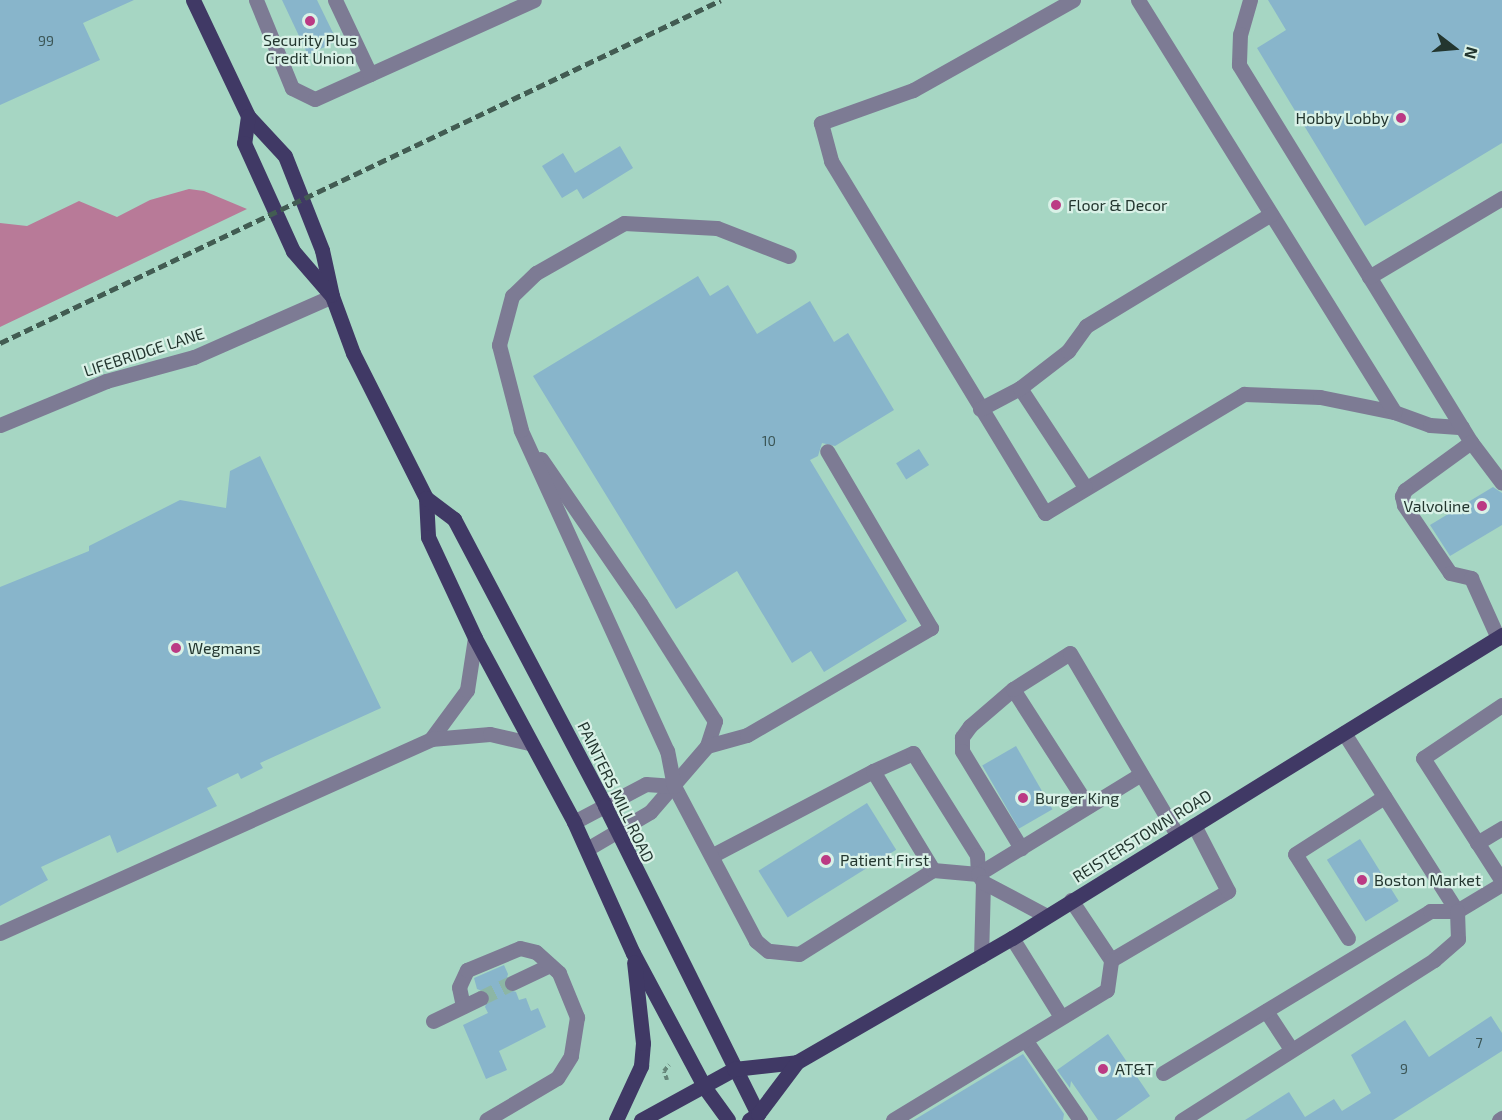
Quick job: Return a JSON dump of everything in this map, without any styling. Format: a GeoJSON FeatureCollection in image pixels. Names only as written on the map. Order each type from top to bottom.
{"type":"FeatureCollection","features":[{"type":"Feature","properties":{"kind":"main road","name":"PAINTERS MILL ROAD"},"geometry":{"type":"LineString","coordinates":[[193,0],[248,116],[285,156],[322,250],[332,296],[353,352],[426,498],[428,537],[475,638],[574,822],[633,953],[705,1088],[728,1120]]}},
{"type":"Feature","properties":{"kind":"main road","name":"PAINTERS MILL ROAD"},"geometry":{"type":"LineString","coordinates":[[248,116],[244,143],[293,252],[332,296]]}},
{"type":"Feature","properties":{"kind":"main road","name":"PAINTERS MILL ROAD"},"geometry":{"type":"LineString","coordinates":[[426,498],[454,519],[604,806],[756,1118]]}},
{"type":"Feature","properties":{"kind":"main road","name":"REISTERSTOWN ROAD"},"geometry":{"type":"LineString","coordinates":[[641,1120],[705,1088],[734,1069],[797,1062],[1012,938],[1500,637]]}},
{"type":"Feature","properties":{"kind":"main road"},"geometry":{"type":"LineString","coordinates":[[616,1120],[641,1066],[642,1043],[633,953]]}},
{"type":"Feature","properties":{"kind":"main road","name":"REISTERSTOWN ROAD"},"geometry":{"type":"LineString","coordinates":[[756,1118],[797,1062]]}},
{"type":"Feature","properties":{"kind":"street"},"geometry":{"type":"LineString","coordinates":[[256,0],[292,88],[315,99],[534,0]]}},
{"type":"Feature","properties":{"kind":"street"},"geometry":{"type":"LineString","coordinates":[[335,0],[370,74]]}},
{"type":"Feature","properties":{"kind":"street"},"geometry":{"type":"LineString","coordinates":[[1073,0],[913,90],[821,123],[831,160],[1045,513],[1244,393],[1320,397],[1394,412],[1430,425],[1462,427]]}},
{"type":"Feature","properties":{"kind":"street"},"geometry":{"type":"LineString","coordinates":[[1138,0],[1394,412]]}},
{"type":"Feature","properties":{"kind":"street"},"geometry":{"type":"LineString","coordinates":[[1250,0],[1240,33],[1239,65],[1462,427],[1502,483]]}},
{"type":"Feature","properties":{"kind":"street"},"geometry":{"type":"LineString","coordinates":[[1369,277],[1502,198]]}},
{"type":"Feature","properties":{"kind":"street"},"geometry":{"type":"LineString","coordinates":[[980,409],[1020,388],[1068,351],[1086,326],[1270,214]]}},
{"type":"Feature","properties":{"kind":"street"},"geometry":{"type":"LineString","coordinates":[[789,256],[717,228],[624,223],[536,273],[512,296],[499,345],[521,430],[667,751],[674,786],[713,855],[756,941],[768,951],[799,954],[813,948],[933,870],[980,878],[1047,916]]}},
{"type":"Feature","properties":{"kind":"street","name":"LIFEBRIDGE LANE"},"geometry":{"type":"LineString","coordinates":[[0,425],[106,381],[194,357],[332,296]]}},
{"type":"Feature","properties":{"kind":"street"},"geometry":{"type":"LineString","coordinates":[[1020,388],[1085,487]]}},
{"type":"Feature","properties":{"kind":"street"},"geometry":{"type":"LineString","coordinates":[[521,430],[640,603],[715,721],[707,746],[650,812],[587,849]]}},
{"type":"Feature","properties":{"kind":"street"},"geometry":{"type":"LineString","coordinates":[[1472,442],[1405,490],[1402,496],[1404,505],[1450,573],[1471,578],[1500,637]]}},
{"type":"Feature","properties":{"kind":"street"},"geometry":{"type":"LineString","coordinates":[[707,746],[747,735],[931,628],[826,451]]}},
{"type":"Feature","properties":{"kind":"street"},"geometry":{"type":"LineString","coordinates":[[432,739],[467,690],[475,638]]}},
{"type":"Feature","properties":{"kind":"street"},"geometry":{"type":"LineString","coordinates":[[1021,848],[962,751],[962,737],[970,726],[1013,689],[1070,653],[1177,835]]}},
{"type":"Feature","properties":{"kind":"street"},"geometry":{"type":"LineString","coordinates":[[1013,689],[1088,806]]}},
{"type":"Feature","properties":{"kind":"street"},"geometry":{"type":"LineString","coordinates":[[1163,1072],[1430,911],[1457,911],[1502,883],[1423,758],[1502,705]]}},
{"type":"Feature","properties":{"kind":"street"},"geometry":{"type":"LineString","coordinates":[[1182,1120],[1434,960],[1458,939],[1457,911],[1344,733]]}},
{"type":"Feature","properties":{"kind":"street"},"geometry":{"type":"LineString","coordinates":[[0,933],[432,739],[490,734],[529,742]]}},
{"type":"Feature","properties":{"kind":"street"},"geometry":{"type":"LineString","coordinates":[[713,855],[873,771],[913,753],[977,855],[980,878],[981,956]]}},
{"type":"Feature","properties":{"kind":"street"},"geometry":{"type":"LineString","coordinates":[[873,771],[933,870]]}},
{"type":"Feature","properties":{"kind":"street"},"geometry":{"type":"LineString","coordinates":[[980,878],[1021,848],[1141,774]]}},
{"type":"Feature","properties":{"kind":"street"},"geometry":{"type":"LineString","coordinates":[[574,822],[646,784],[674,786]]}},
{"type":"Feature","properties":{"kind":"street"},"geometry":{"type":"LineString","coordinates":[[1348,938],[1295,854],[1384,797]]}},
{"type":"Feature","properties":{"kind":"street"},"geometry":{"type":"LineString","coordinates":[[1112,960],[1228,891],[1194,825]]}},
{"type":"Feature","properties":{"kind":"street"},"geometry":{"type":"LineString","coordinates":[[1477,843],[1502,828]]}},
{"type":"Feature","properties":{"kind":"street"},"geometry":{"type":"LineString","coordinates":[[893,1120],[1026,1041],[1060,1015],[1107,990],[1112,960],[1071,900]]}},
{"type":"Feature","properties":{"kind":"street"},"geometry":{"type":"LineString","coordinates":[[1012,938],[1060,1015]]}},
{"type":"Feature","properties":{"kind":"street"},"geometry":{"type":"LineString","coordinates":[[463,1006],[459,987],[467,970],[519,948],[536,952],[559,973],[577,1017],[571,1056],[557,1078],[486,1120]]}},
{"type":"Feature","properties":{"kind":"street"},"geometry":{"type":"LineString","coordinates":[[512,983],[550,965]]}},
{"type":"Feature","properties":{"kind":"street"},"geometry":{"type":"LineString","coordinates":[[433,1021],[481,998]]}},
{"type":"Feature","properties":{"kind":"street"},"geometry":{"type":"LineString","coordinates":[[1266,1011],[1291,1049]]}},
{"type":"Feature","properties":{"kind":"street"},"geometry":{"type":"LineString","coordinates":[[1026,1041],[1080,1120]]}},
{"type":"Feature","properties":{"kind":"path"},"geometry":{"type":"LineString","coordinates":[[667,1080],[662,1070],[669,1065]]}},
{"type":"Feature","properties":{"kind":"shaded area"},"geometry":{"type":"Polygon","coordinates":[[[189,189],[204,191],[247,209],[0,327],[0,223],[27,226],[79,201],[117,217],[150,200],[189,189]]]}},
{"type":"Feature","properties":{"kind":"building"},"geometry":{"type":"Polygon","coordinates":[[[0,0],[134,0],[83,23],[100,60],[0,105],[0,0]]]}},
{"type":"Feature","properties":{"kind":"building","name":"Security Plus Credit Union"},"geometry":{"type":"Polygon","coordinates":[[[282,0],[317,0],[337,41],[308,55],[282,0]]]}},
{"type":"Feature","properties":{"kind":"building","name":"Hobby Lobby"},"geometry":{"type":"Polygon","coordinates":[[[1268,0],[1502,0],[1502,143],[1365,226],[1257,48],[1286,30],[1268,0]]]}},
{"type":"Feature","properties":{"kind":"building"},"geometry":{"type":"Polygon","coordinates":[[[620,146],[633,168],[583,199],[577,189],[562,198],[542,166],[563,153],[575,173],[620,146]]]}},
{"type":"Feature","properties":{"kind":"building"},"geometry":{"type":"Polygon","coordinates":[[[698,276],[710,296],[728,285],[757,334],[810,301],[834,342],[848,333],[894,410],[835,446],[822,443],[818,456],[810,460],[907,621],[824,672],[811,651],[792,663],[737,571],[676,609],[533,376],[698,276]]]}},
{"type":"Feature","properties":{"kind":"building"},"geometry":{"type":"Polygon","coordinates":[[[919,449],[929,465],[906,479],[896,463],[919,449]]]}},
{"type":"Feature","properties":{"kind":"building","name":"Wegmans"},"geometry":{"type":"Polygon","coordinates":[[[260,456],[381,708],[260,763],[263,768],[241,779],[238,773],[207,788],[217,806],[117,853],[110,835],[41,867],[48,880],[0,906],[0,587],[89,551],[89,546],[180,500],[226,508],[230,471],[260,456]]]}},
{"type":"Feature","properties":{"kind":"building","name":"Valvoline"},"geometry":{"type":"Polygon","coordinates":[[[1493,487],[1502,493],[1502,525],[1450,556],[1430,525],[1493,487]]]}},
{"type":"Feature","properties":{"kind":"building","name":"Burger King"},"geometry":{"type":"Polygon","coordinates":[[[1016,746],[1052,809],[1019,829],[982,766],[1016,746]]]}},
{"type":"Feature","properties":{"kind":"building","name":"Patient First"},"geometry":{"type":"Polygon","coordinates":[[[867,803],[896,850],[788,917],[758,871],[867,803]]]}},
{"type":"Feature","properties":{"kind":"building","name":"Boston Market"},"geometry":{"type":"Polygon","coordinates":[[[1360,839],[1399,901],[1366,922],[1327,860],[1360,839]]]}},
{"type":"Feature","properties":{"kind":"building"},"geometry":{"type":"Polygon","coordinates":[[[504,965],[508,974],[504,988],[516,992],[519,1000],[526,998],[531,1011],[538,1008],[546,1027],[499,1051],[507,1070],[486,1079],[463,1025],[488,1013],[485,1007],[490,994],[477,989],[474,978],[504,965]]]}},
{"type":"Feature","properties":{"kind":"building"},"geometry":{"type":"Polygon","coordinates":[[[1491,1016],[1502,1033],[1502,1051],[1393,1120],[1245,1120],[1289,1092],[1305,1117],[1334,1099],[1342,1111],[1371,1093],[1351,1055],[1405,1020],[1429,1057],[1491,1016]]]}},
{"type":"Feature","properties":{"kind":"building","name":"AT&T"},"geometry":{"type":"Polygon","coordinates":[[[1108,1034],[1150,1096],[1116,1120],[1098,1120],[1071,1081],[1070,1088],[1057,1070],[1108,1034]]]}},
{"type":"Feature","properties":{"kind":"building"},"geometry":{"type":"Polygon","coordinates":[[[1023,1054],[1064,1114],[1063,1120],[914,1120],[1023,1054]]]}},
{"type":"Feature","properties":{"kind":"tunnel"},"geometry":{"type":"LineString","coordinates":[[481,998],[512,983]]}},
{"type":"Feature","properties":{"kind":"railway"},"geometry":{"type":"LineString","coordinates":[[0,343],[721,0]]}},
{"type":"Feature","properties":{"kind":"place","name":"Security Plus Credit Union"},"geometry":{"type":"Point","coordinates":[310,21]}},
{"type":"Feature","properties":{"kind":"place","name":"Hobby Lobby"},"geometry":{"type":"Point","coordinates":[1401,118]}},
{"type":"Feature","properties":{"kind":"place","name":"Floor & Decor"},"geometry":{"type":"Point","coordinates":[1056,205]}},
{"type":"Feature","properties":{"kind":"place","name":"Valvoline"},"geometry":{"type":"Point","coordinates":[1482,506]}},
{"type":"Feature","properties":{"kind":"place","name":"Wegmans"},"geometry":{"type":"Point","coordinates":[176,648]}},
{"type":"Feature","properties":{"kind":"place","name":"Burger King"},"geometry":{"type":"Point","coordinates":[1023,798]}},
{"type":"Feature","properties":{"kind":"place","name":"Patient First"},"geometry":{"type":"Point","coordinates":[826,860]}},
{"type":"Feature","properties":{"kind":"place","name":"Boston Market"},"geometry":{"type":"Point","coordinates":[1362,880]}},
{"type":"Feature","properties":{"kind":"place","name":"AT&T"},"geometry":{"type":"Point","coordinates":[1103,1069]}}]}
